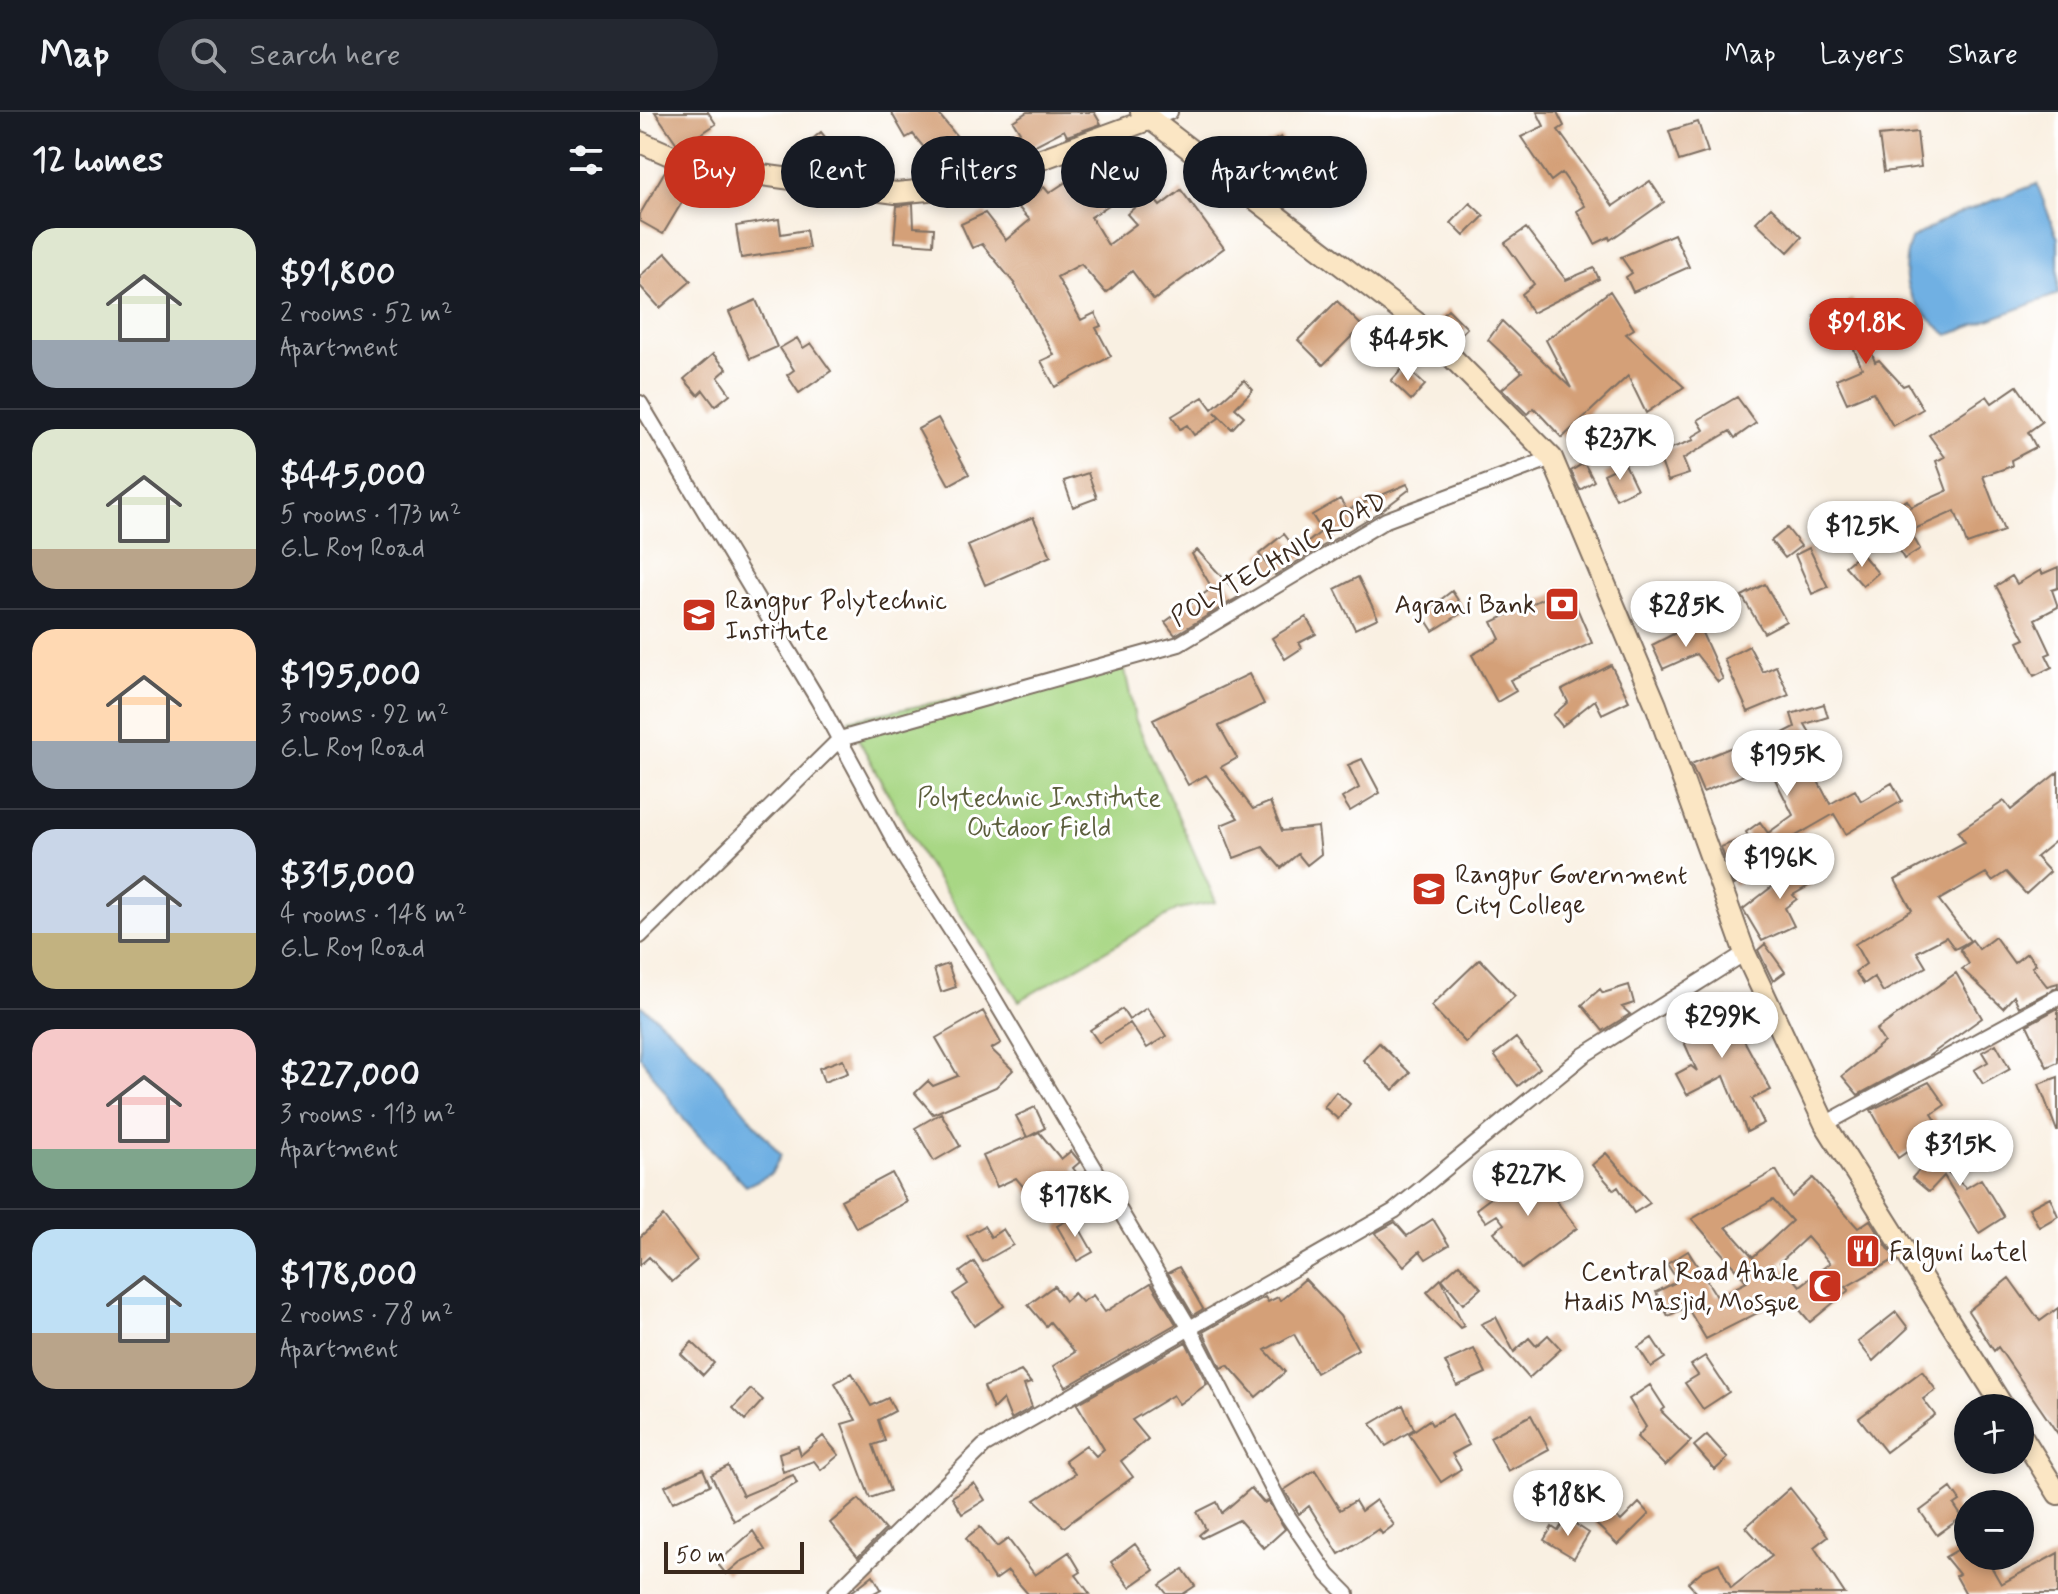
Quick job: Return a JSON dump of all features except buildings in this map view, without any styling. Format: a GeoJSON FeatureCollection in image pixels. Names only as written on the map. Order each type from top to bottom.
{"type":"FeatureCollection","features":[{"type":"Feature","properties":{"kind":"main road"},"geometry":{"type":"LineString","coordinates":[[640,142],[695,166],[896,193],[949,188],[1003,173],[1144,116],[1421,326],[1552,458],[1656,705],[1745,953],[1825,1124],[1995,1394]]}},
{"type":"Feature","properties":{"kind":"main road"},"geometry":{"type":"LineString","coordinates":[[2034,1455],[2058,1494]]}},
{"type":"Feature","properties":{"kind":"street"},"geometry":{"type":"LineString","coordinates":[[1144,116],[1170,112]]}},
{"type":"Feature","properties":{"kind":"street"},"geometry":{"type":"LineString","coordinates":[[640,403],[840,739],[900,851],[984,982],[1189,1327],[1283,1509],[1328,1575],[1347,1594]]}},
{"type":"Feature","properties":{"kind":"street","name":"POLYTECHNIC ROAD"},"geometry":{"type":"LineString","coordinates":[[840,739],[1179,644],[1386,520],[1552,458]]}},
{"type":"Feature","properties":{"kind":"street"},"geometry":{"type":"LineString","coordinates":[[640,936],[840,739]]}},
{"type":"Feature","properties":{"kind":"street"},"geometry":{"type":"LineString","coordinates":[[840,1592],[984,1446],[1394,1211],[1584,1055],[1745,953]]}},
{"type":"Feature","properties":{"kind":"street"},"geometry":{"type":"LineString","coordinates":[[1825,1124],[2058,997]]}},
{"type":"Feature","properties":{"kind":"green space","name":"Polytechnic Institute Outdoor Field"},"geometry":{"type":"Polygon","coordinates":[[[1124,665],[1135,719],[1216,902],[1178,909],[1019,1001],[923,858],[848,720],[1124,665]]]}},
{"type":"Feature","properties":{"kind":"water"},"geometry":{"type":"Polygon","coordinates":[[[2037,184],[2058,239],[2058,294],[1948,335],[1925,314],[1910,293],[1905,269],[1911,239],[1952,216],[2037,184]]]}},
{"type":"Feature","properties":{"kind":"water"},"geometry":{"type":"Polygon","coordinates":[[[640,1005],[697,1056],[781,1155],[771,1174],[746,1186],[685,1121],[640,1056],[640,1005]]]}},
{"type":"Feature","properties":{"kind":"place","name":"Agrani Bank"},"geometry":{"type":"Point","coordinates":[1562,604]}},
{"type":"Feature","properties":{"kind":"place","name":"Rangpur Polytechnic Institute"},"geometry":{"type":"Point","coordinates":[699,615]}},
{"type":"Feature","properties":{"kind":"place","name":"Rangpur Government City College"},"geometry":{"type":"Point","coordinates":[1429,889]}},
{"type":"Feature","properties":{"kind":"place","name":"Falguni hotel"},"geometry":{"type":"Point","coordinates":[1863,1251]}},
{"type":"Feature","properties":{"kind":"place","name":"Central Road Ahale Hadis Masjid, Mosque"},"geometry":{"type":"Point","coordinates":[1825,1286]}}]}
